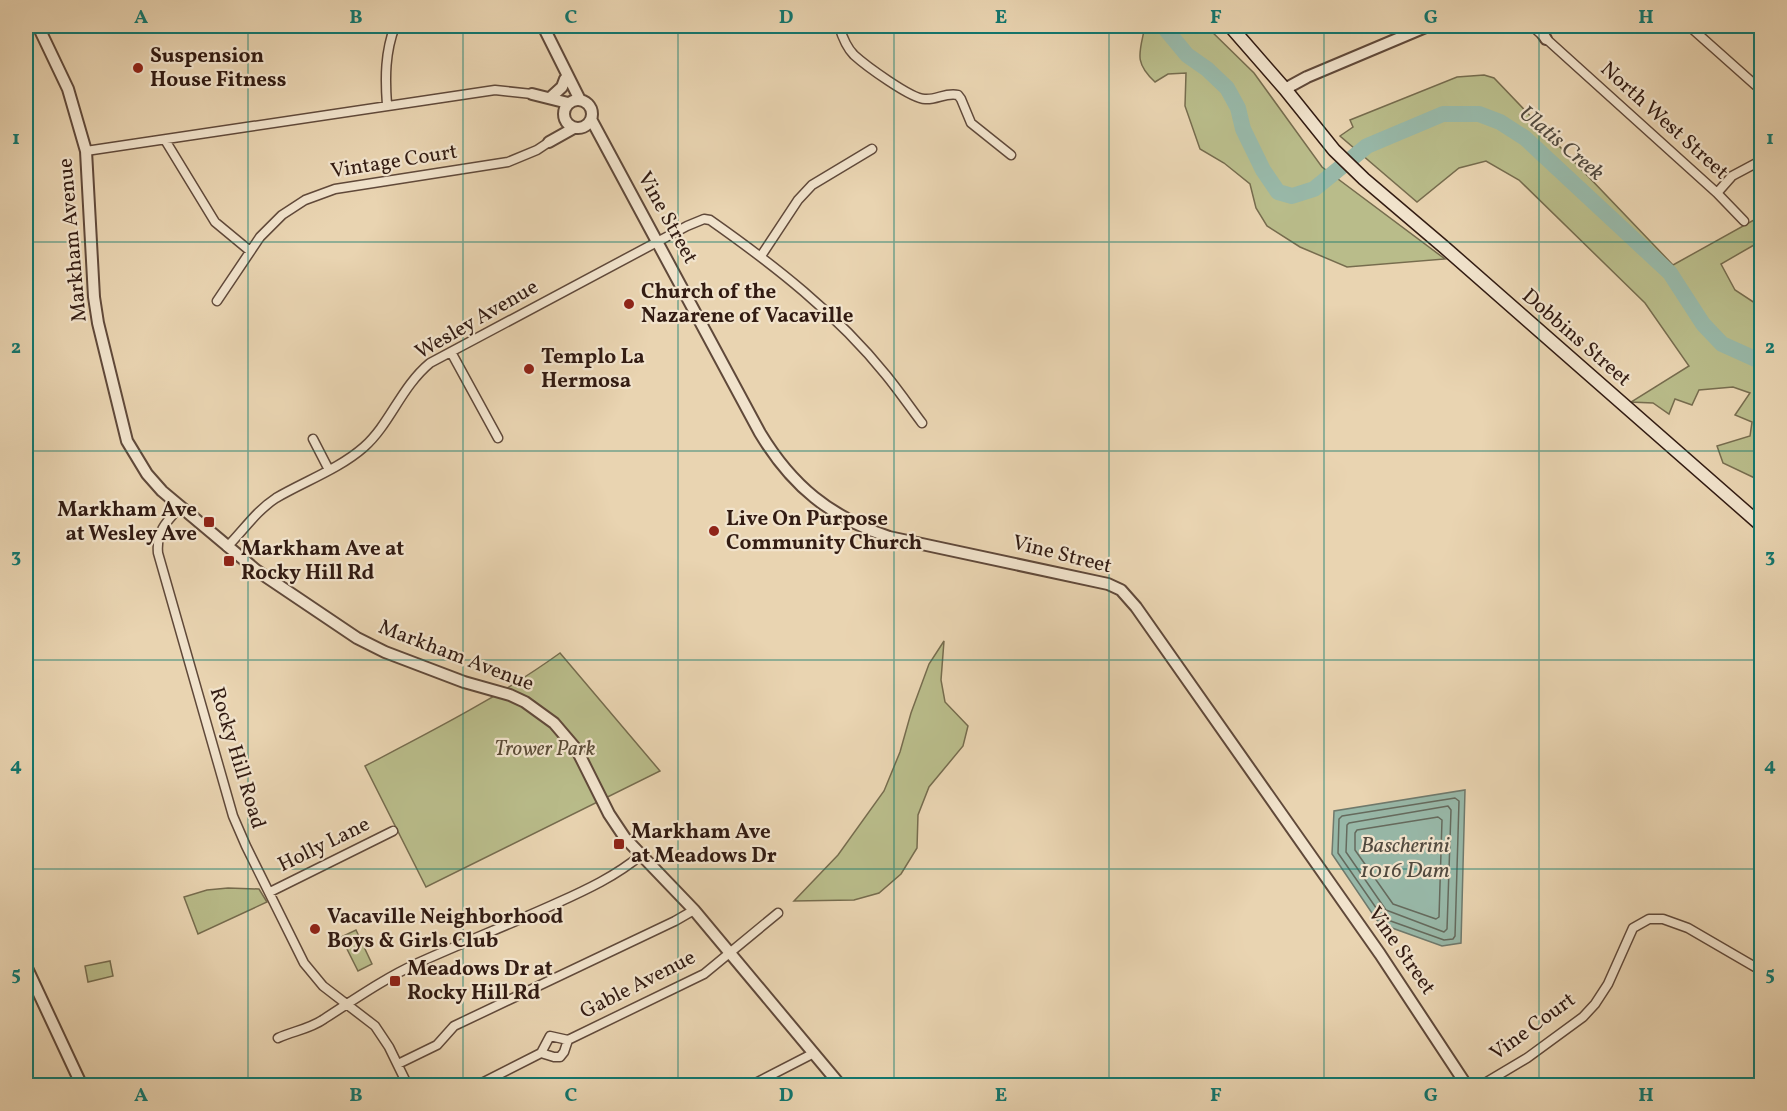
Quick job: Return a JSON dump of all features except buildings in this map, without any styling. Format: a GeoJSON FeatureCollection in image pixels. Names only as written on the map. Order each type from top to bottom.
{"type":"FeatureCollection","features":[{"type":"Feature","properties":{"kind":"main road"},"geometry":{"type":"LineString","coordinates":[[1230,26],[1286,89]]}},
{"type":"Feature","properties":{"kind":"main road","name":"Dobbins Street"},"geometry":{"type":"LineString","coordinates":[[1286,89],[1334,150],[1364,180],[1444,247],[1761,526]]}},
{"type":"Feature","properties":{"kind":"street","name":"Markham Avenue"},"geometry":{"type":"LineString","coordinates":[[38,26],[68,89],[86,151],[94,297],[98,322],[120,419],[131,449],[147,474],[180,507],[226,547],[294,597],[357,638],[395,656],[466,682],[510,695],[540,712],[565,734],[577,750],[609,814],[625,838],[694,910],[841,1086]]}},
{"type":"Feature","properties":{"kind":"street"},"geometry":{"type":"LineString","coordinates":[[387,105],[385,76],[390,38],[395,26]]}},
{"type":"Feature","properties":{"kind":"street"},"geometry":{"type":"LineString","coordinates":[[545,29],[559,26]]}},
{"type":"Feature","properties":{"kind":"street"},"geometry":{"type":"LineString","coordinates":[[839,26],[853,54],[883,77],[914,96],[925,99],[946,94],[958,95],[971,123],[1011,155]]}},
{"type":"Feature","properties":{"kind":"street"},"geometry":{"type":"LineString","coordinates":[[1286,89],[1307,77],[1428,26]]}},
{"type":"Feature","properties":{"kind":"street","name":"North West Street"},"geometry":{"type":"LineString","coordinates":[[1532,26],[1744,221]]}},
{"type":"Feature","properties":{"kind":"street"},"geometry":{"type":"LineString","coordinates":[[1538,26],[1546,39]]}},
{"type":"Feature","properties":{"kind":"street"},"geometry":{"type":"LineString","coordinates":[[1689,26],[1761,91]]}},
{"type":"Feature","properties":{"kind":"street","name":"Vine Street"},"geometry":{"type":"LineString","coordinates":[[545,29],[564,66],[574,114]]}},
{"type":"Feature","properties":{"kind":"street","name":"Vine Street"},"geometry":{"type":"LineString","coordinates":[[564,66],[574,114],[605,145],[771,450],[792,477],[819,502],[860,526],[889,537],[1108,584],[1121,590],[1136,607],[1380,954],[1467,1086]]}},
{"type":"Feature","properties":{"kind":"street"},"geometry":{"type":"LineString","coordinates":[[550,98],[562,87],[566,79]]}},
{"type":"Feature","properties":{"kind":"street"},"geometry":{"type":"LineString","coordinates":[[86,151],[495,90],[550,98],[574,114]]}},
{"type":"Feature","properties":{"kind":"street"},"geometry":{"type":"LineString","coordinates":[[532,94],[574,114]]}},
{"type":"Feature","properties":{"kind":"street"},"geometry":{"type":"LineString","coordinates":[[549,142],[574,114]]}},
{"type":"Feature","properties":{"kind":"street"},"geometry":{"type":"LineString","coordinates":[[165,140],[215,222],[250,251]]}},
{"type":"Feature","properties":{"kind":"street","name":"Vintage Court"},"geometry":{"type":"LineString","coordinates":[[217,301],[260,237],[282,215],[305,200],[350,186],[508,162],[537,150],[549,142]]}},
{"type":"Feature","properties":{"kind":"street"},"geometry":{"type":"LineString","coordinates":[[872,149],[812,185],[798,200],[760,256],[803,291],[849,334],[886,375],[922,423]]}},
{"type":"Feature","properties":{"kind":"street"},"geometry":{"type":"LineString","coordinates":[[1716,193],[1732,176],[1761,160]]}},
{"type":"Feature","properties":{"kind":"street","name":"Wesley Avenue"},"geometry":{"type":"LineString","coordinates":[[226,547],[262,508],[274,499],[329,470],[366,445],[419,372],[430,363],[658,241],[704,219],[710,220],[760,256]]}},
{"type":"Feature","properties":{"kind":"street"},"geometry":{"type":"LineString","coordinates":[[451,352],[498,438]]}},
{"type":"Feature","properties":{"kind":"street"},"geometry":{"type":"LineString","coordinates":[[313,439],[329,470]]}},
{"type":"Feature","properties":{"kind":"street","name":"Rocky Hill Road"},"geometry":{"type":"LineString","coordinates":[[180,507],[160,531],[157,542],[158,554],[233,816],[304,963],[323,986],[368,1020],[380,1033],[408,1086]]}},
{"type":"Feature","properties":{"kind":"street","name":"Holly Lane"},"geometry":{"type":"LineString","coordinates":[[270,892],[393,831]]}},
{"type":"Feature","properties":{"kind":"street"},"geometry":{"type":"LineString","coordinates":[[278,1038],[324,1020],[416,964],[591,887],[629,865],[641,855]]}},
{"type":"Feature","properties":{"kind":"street"},"geometry":{"type":"LineString","coordinates":[[398,1064],[437,1045],[454,1026],[694,910]]}},
{"type":"Feature","properties":{"kind":"street","name":"Gable Avenue"},"geometry":{"type":"LineString","coordinates":[[542,1053],[545,1042],[550,1036],[568,1040],[704,974],[778,913]]}},
{"type":"Feature","properties":{"kind":"street","name":"Vine Court"},"geometry":{"type":"LineString","coordinates":[[1480,1086],[1527,1058],[1583,1017],[1608,984],[1633,928],[1649,919],[1663,919],[1688,928],[1761,971]]}},
{"type":"Feature","properties":{"kind":"street"},"geometry":{"type":"LineString","coordinates":[[26,966],[82,1086]]}},
{"type":"Feature","properties":{"kind":"street","name":"Gable Avenue"},"geometry":{"type":"LineString","coordinates":[[476,1086],[542,1053],[560,1057],[568,1040]]}},
{"type":"Feature","properties":{"kind":"street"},"geometry":{"type":"LineString","coordinates":[[750,1086],[814,1053]]}},
{"type":"Feature","properties":{"kind":"green space"},"geometry":{"type":"Polygon","coordinates":[[[1145,26],[1206,26],[1254,73],[1322,167],[1445,259],[1347,267],[1300,247],[1267,226],[1256,208],[1250,184],[1224,163],[1200,149],[1185,106],[1186,73],[1168,74],[1155,82],[1143,68],[1140,50],[1145,26]]]}},
{"type":"Feature","properties":{"kind":"green space"},"geometry":{"type":"Polygon","coordinates":[[[1484,75],[1494,78],[1673,265],[1761,216],[1761,241],[1721,264],[1735,290],[1761,307],[1761,481],[1723,463],[1717,446],[1750,436],[1752,422],[1735,415],[1750,393],[1733,387],[1699,390],[1692,405],[1675,399],[1669,414],[1653,403],[1631,402],[1689,366],[1645,303],[1519,180],[1486,161],[1459,168],[1417,202],[1340,136],[1353,127],[1350,120],[1457,77],[1484,75]]]}},
{"type":"Feature","properties":{"kind":"green space"},"geometry":{"type":"Polygon","coordinates":[[[944,641],[941,680],[945,702],[968,726],[963,746],[929,787],[918,815],[917,848],[901,874],[879,893],[854,900],[794,901],[838,855],[884,791],[900,752],[929,664],[944,641]]]}},
{"type":"Feature","properties":{"kind":"green space","name":"Trower Park"},"geometry":{"type":"Polygon","coordinates":[[[560,653],[660,771],[426,887],[365,766],[489,699],[560,653]]]}},
{"type":"Feature","properties":{"kind":"green space"},"geometry":{"type":"Polygon","coordinates":[[[259,889],[267,902],[198,934],[184,897],[207,890],[259,889]]]}},
{"type":"Feature","properties":{"kind":"green space"},"geometry":{"type":"Polygon","coordinates":[[[356,930],[372,964],[358,971],[341,937],[356,930]]]}},
{"type":"Feature","properties":{"kind":"green space"},"geometry":{"type":"Polygon","coordinates":[[[110,961],[113,976],[88,982],[85,966],[110,961]]]}},
{"type":"Feature","properties":{"kind":"water","name":"Bascherini 1016 Dam"},"geometry":{"type":"Polygon","coordinates":[[[1465,790],[1461,943],[1442,946],[1381,924],[1332,854],[1334,811],[1465,790]]]}},
{"type":"Feature","properties":{"kind":"waterway","name":"Ulatis Creek"},"geometry":{"type":"LineString","coordinates":[[1163,26],[1187,55],[1207,69],[1227,88],[1238,108],[1243,129],[1263,170],[1278,192],[1292,196],[1314,189],[1367,146],[1443,114],[1479,114],[1500,122],[1525,138],[1670,273],[1703,324],[1722,344],[1762,362]]}},
{"type":"Feature","properties":{"kind":"place","name":"Suspension House Fitness"},"geometry":{"type":"Point","coordinates":[138,68]}},
{"type":"Feature","properties":{"kind":"place","name":"Church of the Nazarene of Vacaville"},"geometry":{"type":"Point","coordinates":[629,304]}},
{"type":"Feature","properties":{"kind":"place","name":"Templo La Hermosa"},"geometry":{"type":"Point","coordinates":[529,369]}},
{"type":"Feature","properties":{"kind":"place","name":"Markham Ave at Wesley Ave"},"geometry":{"type":"Point","coordinates":[209,522]}},
{"type":"Feature","properties":{"kind":"place","name":"Live On Purpose Community Church"},"geometry":{"type":"Point","coordinates":[714,531]}},
{"type":"Feature","properties":{"kind":"place","name":"Markham Ave at Rocky Hill Rd"},"geometry":{"type":"Point","coordinates":[229,561]}},
{"type":"Feature","properties":{"kind":"place","name":"Markham Ave at Meadows Dr"},"geometry":{"type":"Point","coordinates":[619,844]}},
{"type":"Feature","properties":{"kind":"place","name":"Vacaville Neighborhood Boys & Girls Club"},"geometry":{"type":"Point","coordinates":[315,929]}},
{"type":"Feature","properties":{"kind":"place","name":"Meadows Dr at Rocky Hill Rd"},"geometry":{"type":"Point","coordinates":[395,981]}}]}
